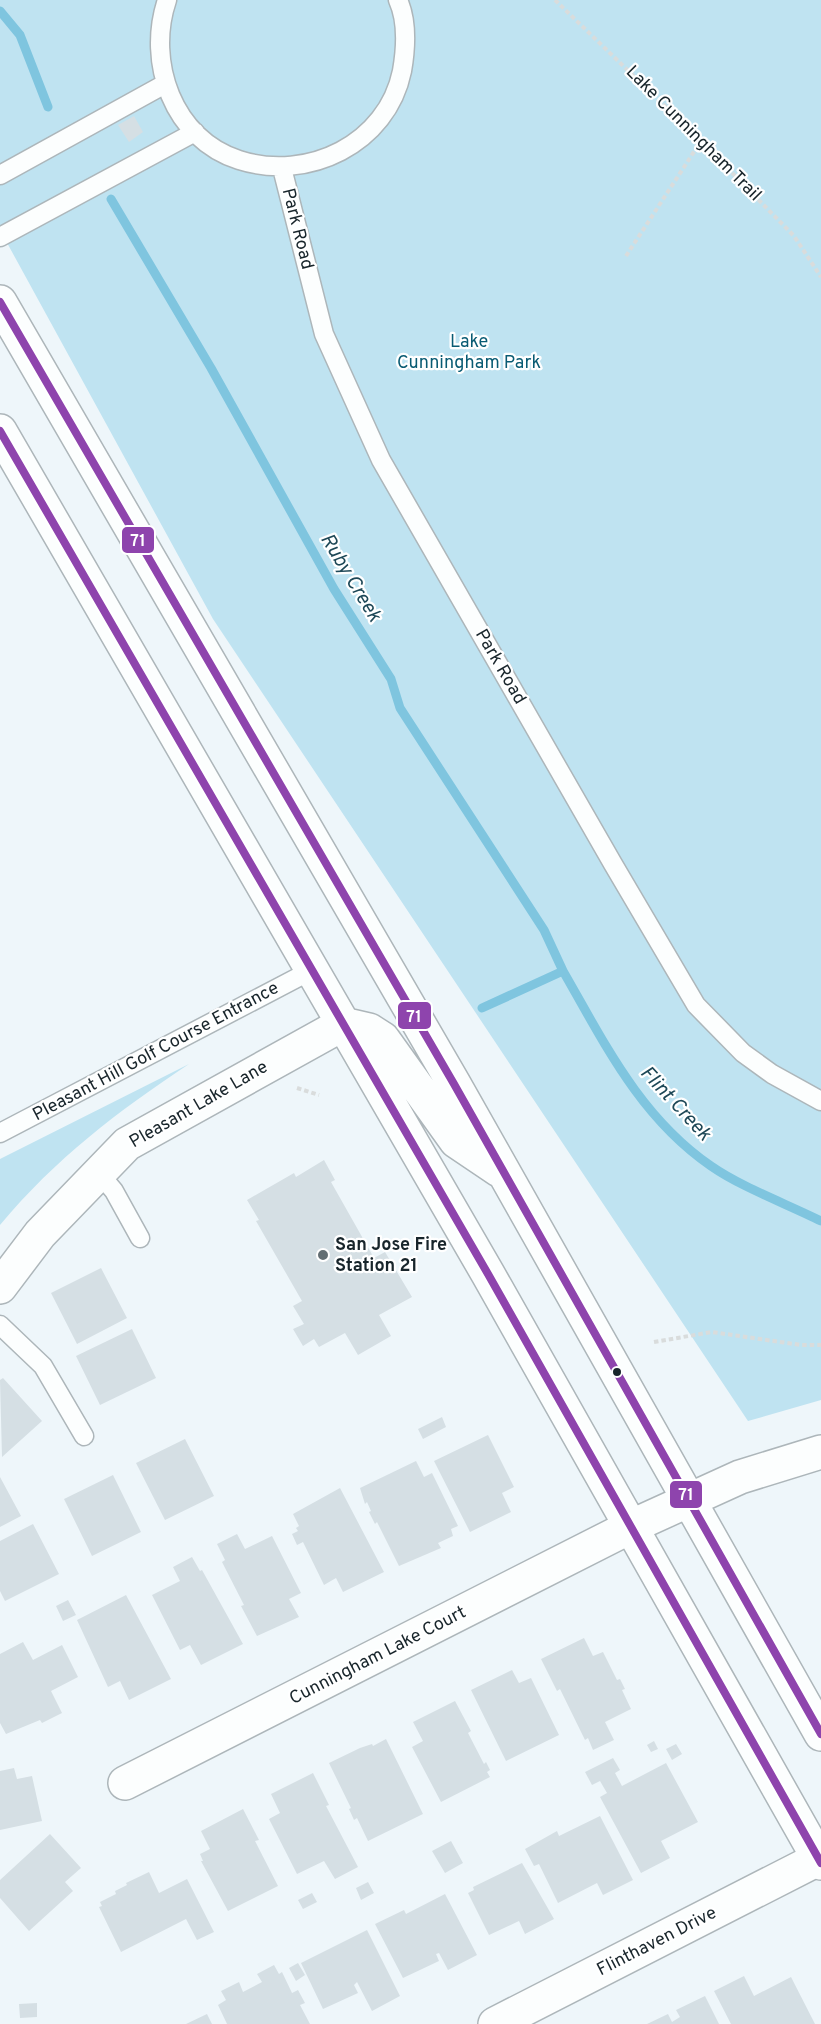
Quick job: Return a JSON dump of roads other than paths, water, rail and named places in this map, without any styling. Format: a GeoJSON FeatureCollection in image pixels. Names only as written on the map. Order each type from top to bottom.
{"type":"FeatureCollection","features":[{"type":"Feature","properties":{"kind":"main road"},"geometry":{"type":"LineString","coordinates":[[0,302],[505,1174],[821,1734]]}},
{"type":"Feature","properties":{"kind":"main road"},"geometry":{"type":"LineString","coordinates":[[0,431],[488,1274],[820,1861]]}},
{"type":"Feature","properties":{"kind":"main road"},"geometry":{"type":"LineString","coordinates":[[344,1024],[369,1030],[383,1039],[456,1141],[505,1174]]}},
{"type":"Feature","properties":{"kind":"main road","name":"Pleasant Lake Lane"},"geometry":{"type":"LineString","coordinates":[[0,1287],[40,1234],[127,1144],[344,1024]]}},
{"type":"Feature","properties":{"kind":"main road","name":"Cunningham Lake Court"},"geometry":{"type":"LineString","coordinates":[[125,1783],[630,1527],[740,1477],[821,1452]]}},
{"type":"Feature","properties":{"kind":"main road","name":"Flinthaven Drive"},"geometry":{"type":"LineString","coordinates":[[495,2024],[820,1861]]}},
{"type":"Feature","properties":{"kind":"lane","name":"Park Road"},"geometry":{"type":"LineString","coordinates":[[167,0],[160,19],[158,55],[165,84],[176,109],[195,132],[220,151],[239,160],[282,168],[336,156],[359,141],[380,120],[398,89],[406,46],[398,0]]}},
{"type":"Feature","properties":{"kind":"lane"},"geometry":{"type":"LineString","coordinates":[[0,175],[165,84]]}},
{"type":"Feature","properties":{"kind":"lane"},"geometry":{"type":"LineString","coordinates":[[0,237],[195,132]]}},
{"type":"Feature","properties":{"kind":"lane","name":"Park Road"},"geometry":{"type":"LineString","coordinates":[[282,168],[324,334],[376,449],[538,735],[696,1005],[743,1053],[772,1074],[821,1101]]}},
{"type":"Feature","properties":{"kind":"lane","name":"Pleasant Hill Golf Course Entrance"},"geometry":{"type":"LineString","coordinates":[[0,1133],[312,970]]}},
{"type":"Feature","properties":{"kind":"lane"},"geometry":{"type":"LineString","coordinates":[[99,1173],[114,1191],[140,1238]]}},
{"type":"Feature","properties":{"kind":"lane"},"geometry":{"type":"LineString","coordinates":[[0,1324],[43,1366],[84,1436]]}},
{"type":"Feature","properties":{"kind":"waterway","name":"Ruby Creek"},"geometry":{"type":"LineString","coordinates":[[0,11],[20,35],[48,107]]}},
{"type":"Feature","properties":{"kind":"waterway","name":"Ruby Creek"},"geometry":{"type":"LineString","coordinates":[[111,199],[211,368],[334,589],[391,679],[400,708],[544,930],[563,971]]}},
{"type":"Feature","properties":{"kind":"waterway","name":"Flint Creek"},"geometry":{"type":"LineString","coordinates":[[482,1008],[563,971],[626,1078],[644,1102],[686,1147],[723,1174],[821,1221]]}},
{"type":"Feature","properties":{"kind":"place","name":"San Jose Fire Station 21"},"geometry":{"type":"Point","coordinates":[323,1255]}},
{"type":"Feature","properties":{"kind":"park label","name":"Lake Cunningham Park"},"geometry":{"type":"Point","coordinates":[469,352]}}]}
